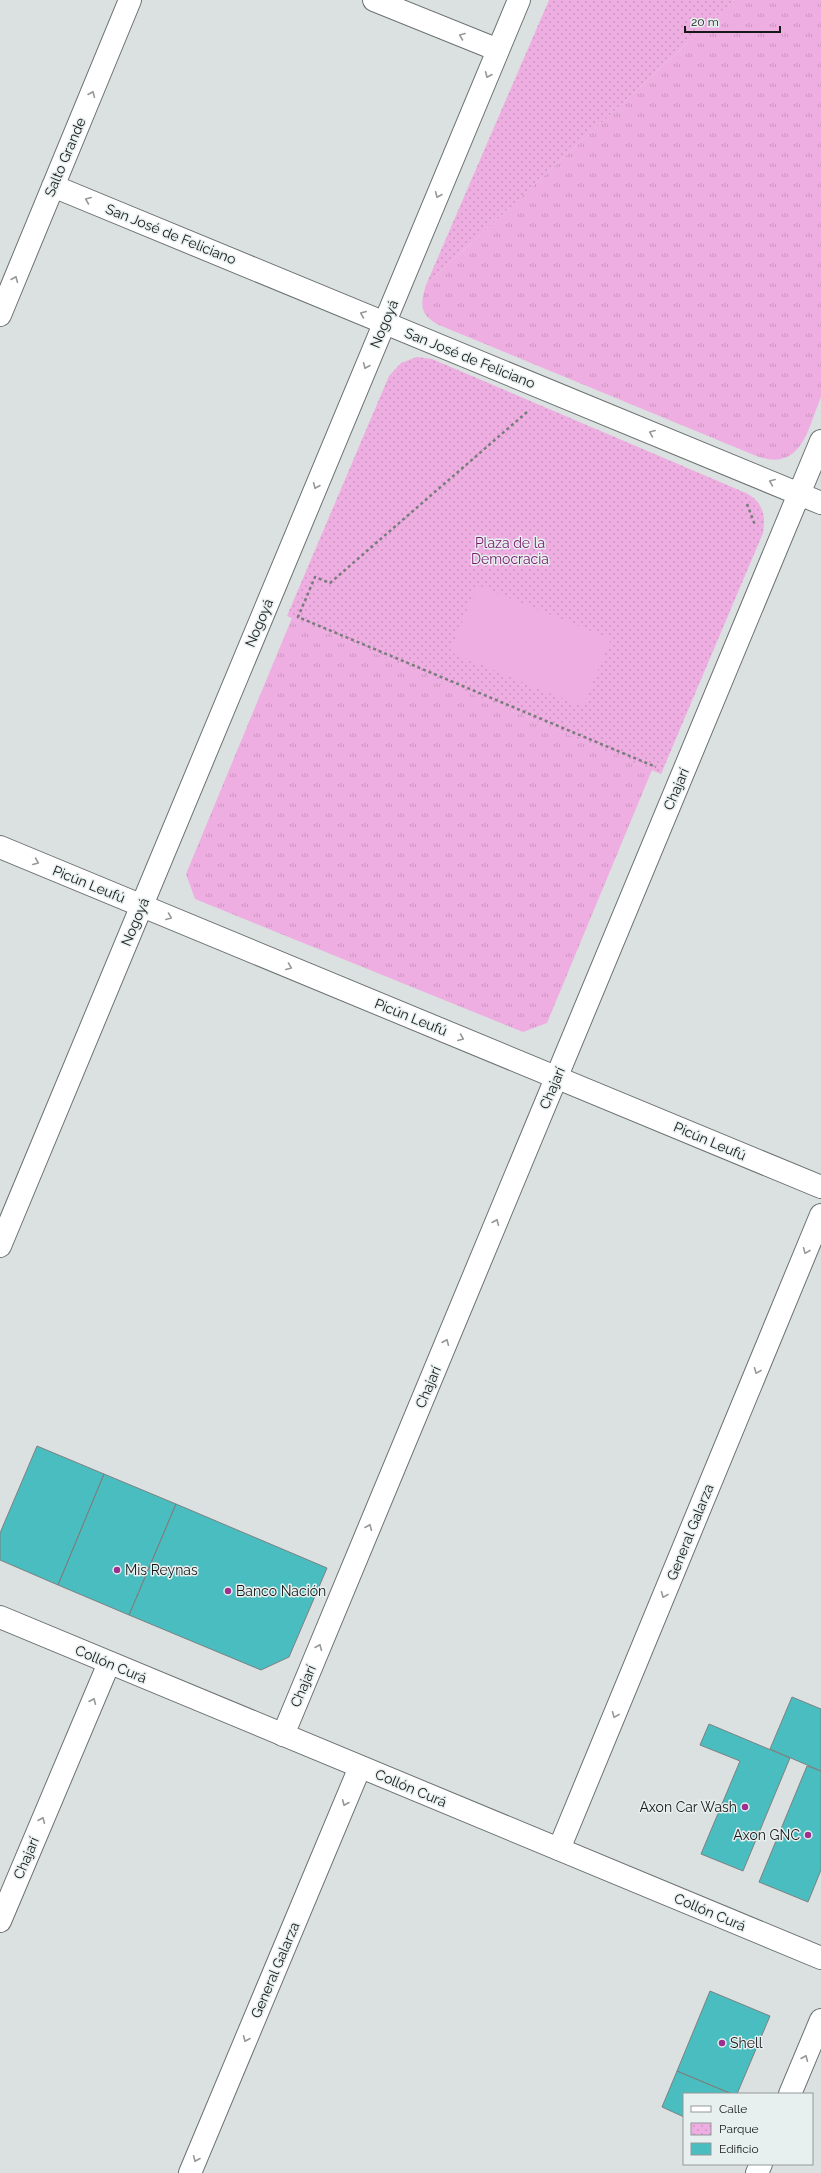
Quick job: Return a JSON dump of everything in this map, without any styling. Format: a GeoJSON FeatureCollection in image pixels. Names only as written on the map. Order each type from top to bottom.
{"type":"FeatureCollection","features":[{"type":"Feature","properties":{"kind":"street","name":"Salto Grande"},"geometry":{"type":"LineString","coordinates":[[0,315],[130,0]]}},
{"type":"Feature","properties":{"kind":"street"},"geometry":{"type":"LineString","coordinates":[[374,0],[498,50]]}},
{"type":"Feature","properties":{"kind":"street","name":"Nogoyá"},"geometry":{"type":"LineString","coordinates":[[0,1246],[519,0]]}},
{"type":"Feature","properties":{"kind":"street","name":"San José de Feliciano"},"geometry":{"type":"LineString","coordinates":[[53,186],[821,502]]}},
{"type":"Feature","properties":{"kind":"street","name":"Chajarí"},"geometry":{"type":"LineString","coordinates":[[283,1735],[821,441]]}},
{"type":"Feature","properties":{"kind":"street","name":"Picún Leufú"},"geometry":{"type":"LineString","coordinates":[[0,847],[821,1187]]}},
{"type":"Feature","properties":{"kind":"street","name":"General Galarza"},"geometry":{"type":"LineString","coordinates":[[559,1849],[821,1215]]}},
{"type":"Feature","properties":{"kind":"street","name":"Collón Curá"},"geometry":{"type":"LineString","coordinates":[[0,1618],[821,1958]]}},
{"type":"Feature","properties":{"kind":"street","name":"Chajarí"},"geometry":{"type":"LineString","coordinates":[[0,1921],[109,1663]]}},
{"type":"Feature","properties":{"kind":"street","name":"General Galarza"},"geometry":{"type":"LineString","coordinates":[[190,2173],[360,1767]]}},
{"type":"Feature","properties":{"kind":"street"},"geometry":{"type":"LineString","coordinates":[[790,2093],[821,2020]]}},
{"type":"Feature","properties":{"kind":"path"},"geometry":{"type":"LineString","coordinates":[[524,408],[529,410],[330,583],[315,577],[298,617],[658,768]]}},
{"type":"Feature","properties":{"kind":"path"},"geometry":{"type":"LineString","coordinates":[[746,500],[756,528]]}},
{"type":"Feature","properties":{"kind":"path"},"geometry":{"type":"LineString","coordinates":[[656,772],[661,761]]}},
{"type":"Feature","properties":{"kind":"green space"},"geometry":{"type":"Polygon","coordinates":[[[549,0],[734,0],[426,285],[549,0]]]}},
{"type":"Feature","properties":{"kind":"green space"},"geometry":{"type":"Polygon","coordinates":[[[734,0],[821,0],[821,397],[800,446],[792,454],[782,459],[770,459],[754,455],[439,325],[428,317],[422,304],[426,285],[734,0]]]}},
{"type":"Feature","properties":{"kind":"green space","name":"Plaza de la Democracia"},"geometry":{"type":"Polygon","coordinates":[[[417,357],[432,359],[746,493],[760,505],[764,520],[763,533],[661,774],[287,616],[389,376],[401,363],[417,357]]]}},
{"type":"Feature","properties":{"kind":"green space"},"geometry":{"type":"Polygon","coordinates":[[[477,585],[611,639],[583,707],[450,652],[477,585]]]}},
{"type":"Feature","properties":{"kind":"green space"},"geometry":{"type":"Polygon","coordinates":[[[292,618],[652,770],[547,1023],[523,1032],[195,899],[186,874],[292,618]]]}},
{"type":"Feature","properties":{"kind":"building"},"geometry":{"type":"Polygon","coordinates":[[[37,1446],[104,1474],[58,1585],[0,1560],[0,1533],[37,1446]]]}},
{"type":"Feature","properties":{"kind":"building"},"geometry":{"type":"Polygon","coordinates":[[[104,1474],[176,1504],[129,1615],[58,1585],[104,1474]]]}},
{"type":"Feature","properties":{"kind":"building","name":"Banco Nación"},"geometry":{"type":"Polygon","coordinates":[[[176,1504],[327,1568],[289,1657],[261,1670],[129,1615],[176,1504]]]}},
{"type":"Feature","properties":{"kind":"building"},"geometry":{"type":"Polygon","coordinates":[[[792,1697],[821,1709],[821,1771],[770,1749],[792,1697]]]}},
{"type":"Feature","properties":{"kind":"building","name":"Axon Car Wash"},"geometry":{"type":"Polygon","coordinates":[[[709,1724],[790,1758],[743,1871],[701,1854],[740,1761],[700,1745],[709,1724]]]}},
{"type":"Feature","properties":{"kind":"building"},"geometry":{"type":"Polygon","coordinates":[[[807,1766],[821,1771],[821,1870],[808,1902],[759,1882],[807,1766]]]}},
{"type":"Feature","properties":{"kind":"building"},"geometry":{"type":"Polygon","coordinates":[[[710,1991],[770,2016],[737,2093],[730,2093],[677,2071],[710,1991]]]}},
{"type":"Feature","properties":{"kind":"building"},"geometry":{"type":"Polygon","coordinates":[[[677,2071],[730,2093],[683,2093],[683,2117],[662,2107],[677,2071]]]}},
{"type":"Feature","properties":{"kind":"place","name":"Mis Reynas"},"geometry":{"type":"Point","coordinates":[117,1570]}},
{"type":"Feature","properties":{"kind":"place","name":"Banco Nación"},"geometry":{"type":"Point","coordinates":[228,1591]}},
{"type":"Feature","properties":{"kind":"place","name":"Axon Car Wash"},"geometry":{"type":"Point","coordinates":[745,1807]}},
{"type":"Feature","properties":{"kind":"place","name":"Axon GNC"},"geometry":{"type":"Point","coordinates":[808,1835]}},
{"type":"Feature","properties":{"kind":"place","name":"Shell"},"geometry":{"type":"Point","coordinates":[722,2043]}}]}
